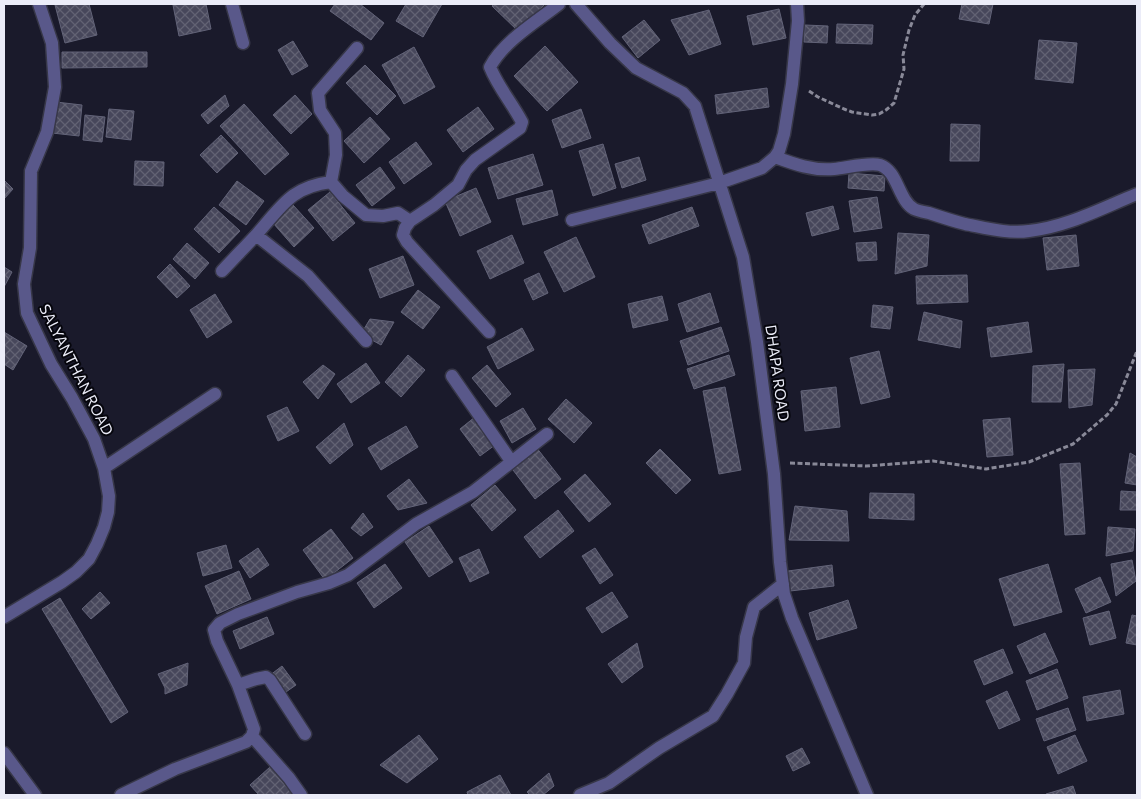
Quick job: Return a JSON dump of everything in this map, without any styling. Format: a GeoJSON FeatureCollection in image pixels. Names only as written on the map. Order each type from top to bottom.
{"type":"FeatureCollection","features":[{"type":"Feature","properties":{"kind":"street","name":"SALYANTHAN ROAD"},"geometry":{"type":"LineString","coordinates":[[4,617],[62,582],[89,559],[104,527],[108,512],[109,496],[104,468],[94,439],[51,364],[26,313],[24,284],[30,248],[31,171],[48,132],[55,86],[52,43],[39,4]]}},
{"type":"Feature","properties":{"kind":"street"},"geometry":{"type":"LineString","coordinates":[[232,4],[243,43]]}},
{"type":"Feature","properties":{"kind":"street"},"geometry":{"type":"LineString","coordinates":[[489,332],[406,242],[403,235],[405,228],[410,222],[434,205],[458,184],[466,170],[475,160],[520,128],[522,122],[490,67],[505,46],[560,4]]}},
{"type":"Feature","properties":{"kind":"street","name":"DHAPA ROAD"},"geometry":{"type":"LineString","coordinates":[[576,4],[610,44],[636,68],[683,93],[695,106],[743,258],[757,342],[772,462],[784,594],[792,618],[867,795]]}},
{"type":"Feature","properties":{"kind":"street"},"geometry":{"type":"LineString","coordinates":[[572,220],[719,183],[762,168],[775,157],[780,151],[784,134],[792,84],[798,21],[797,4]]}},
{"type":"Feature","properties":{"kind":"street"},"geometry":{"type":"LineString","coordinates":[[331,182],[336,155],[335,133],[320,110],[318,93],[357,48]]}},
{"type":"Feature","properties":{"kind":"street"},"geometry":{"type":"LineString","coordinates":[[775,157],[797,165],[818,169],[868,164],[880,165],[889,171],[903,198],[914,209],[952,221],[995,230],[1028,231],[1056,226],[1137,194]]}},
{"type":"Feature","properties":{"kind":"street"},"geometry":{"type":"LineString","coordinates":[[331,182],[343,196],[366,215],[383,216],[398,213],[410,222]]}},
{"type":"Feature","properties":{"kind":"street"},"geometry":{"type":"LineString","coordinates":[[222,271],[284,202],[304,189],[331,182]]}},
{"type":"Feature","properties":{"kind":"street"},"geometry":{"type":"LineString","coordinates":[[256,235],[308,276],[366,341]]}},
{"type":"Feature","properties":{"kind":"street"},"geometry":{"type":"LineString","coordinates":[[452,376],[512,461]]}},
{"type":"Feature","properties":{"kind":"street"},"geometry":{"type":"LineString","coordinates":[[104,468],[215,394]]}},
{"type":"Feature","properties":{"kind":"street"},"geometry":{"type":"LineString","coordinates":[[121,795],[175,769],[246,742],[252,736],[254,729],[238,685],[217,641],[214,630],[220,623],[238,614],[348,575],[416,524],[473,492],[547,434]]}},
{"type":"Feature","properties":{"kind":"street"},"geometry":{"type":"LineString","coordinates":[[580,795],[609,783],[659,748],[713,716],[744,663],[746,637],[754,607],[782,584]]}},
{"type":"Feature","properties":{"kind":"street"},"geometry":{"type":"LineString","coordinates":[[238,685],[266,677],[270,680],[305,734]]}},
{"type":"Feature","properties":{"kind":"street"},"geometry":{"type":"LineString","coordinates":[[252,736],[289,778],[301,795]]}},
{"type":"Feature","properties":{"kind":"street"},"geometry":{"type":"LineString","coordinates":[[4,753],[35,795]]}},
{"type":"Feature","properties":{"kind":"path"},"geometry":{"type":"LineString","coordinates":[[792,84],[852,112],[872,116],[886,110],[894,103],[904,69],[903,54],[909,30],[915,16],[924,4]]}},
{"type":"Feature","properties":{"kind":"path"},"geometry":{"type":"LineString","coordinates":[[772,462],[866,466],[933,460],[986,469],[1029,462],[1073,444],[1107,416],[1116,404],[1137,351]]}},
{"type":"Feature","properties":{"kind":"building"},"geometry":{"type":"Polygon","coordinates":[[[89,4],[97,35],[65,43],[55,5],[89,4]]]}},
{"type":"Feature","properties":{"kind":"building"},"geometry":{"type":"Polygon","coordinates":[[[206,4],[211,29],[179,36],[173,5],[206,4]]]}},
{"type":"Feature","properties":{"kind":"building"},"geometry":{"type":"Polygon","coordinates":[[[335,4],[360,4],[384,23],[371,40],[330,11],[335,4]]]}},
{"type":"Feature","properties":{"kind":"building"},"geometry":{"type":"Polygon","coordinates":[[[406,4],[442,4],[423,37],[396,21],[406,4]]]}},
{"type":"Feature","properties":{"kind":"building"},"geometry":{"type":"Polygon","coordinates":[[[494,4],[545,4],[518,31],[492,6],[494,4]]]}},
{"type":"Feature","properties":{"kind":"building"},"geometry":{"type":"Polygon","coordinates":[[[962,4],[993,4],[989,24],[959,19],[962,4]]]}},
{"type":"Feature","properties":{"kind":"building"},"geometry":{"type":"Polygon","coordinates":[[[779,9],[786,38],[753,45],[747,16],[779,9]]]}},
{"type":"Feature","properties":{"kind":"building"},"geometry":{"type":"Polygon","coordinates":[[[709,10],[721,44],[689,55],[671,20],[709,10]]]}},
{"type":"Feature","properties":{"kind":"building"},"geometry":{"type":"Polygon","coordinates":[[[644,20],[660,40],[638,58],[622,37],[644,20]]]}},
{"type":"Feature","properties":{"kind":"building"},"geometry":{"type":"Polygon","coordinates":[[[837,24],[873,25],[872,44],[836,43],[837,24]]]}},
{"type":"Feature","properties":{"kind":"building"},"geometry":{"type":"Polygon","coordinates":[[[805,25],[828,26],[827,43],[804,42],[805,25]]]}},
{"type":"Feature","properties":{"kind":"building"},"geometry":{"type":"Polygon","coordinates":[[[1039,40],[1077,43],[1073,83],[1035,79],[1039,40]]]}},
{"type":"Feature","properties":{"kind":"building"},"geometry":{"type":"Polygon","coordinates":[[[293,41],[308,66],[292,75],[278,50],[293,41]]]}},
{"type":"Feature","properties":{"kind":"building"},"geometry":{"type":"Polygon","coordinates":[[[545,46],[578,82],[547,111],[514,76],[545,46]]]}},
{"type":"Feature","properties":{"kind":"building"},"geometry":{"type":"Polygon","coordinates":[[[414,47],[435,87],[404,104],[382,65],[414,47]]]}},
{"type":"Feature","properties":{"kind":"building"},"geometry":{"type":"Polygon","coordinates":[[[62,52],[147,52],[147,67],[62,68],[62,52]]]}},
{"type":"Feature","properties":{"kind":"building"},"geometry":{"type":"Polygon","coordinates":[[[365,65],[396,96],[377,115],[346,83],[365,65]]]}},
{"type":"Feature","properties":{"kind":"building"},"geometry":{"type":"Polygon","coordinates":[[[767,88],[769,107],[717,114],[715,95],[767,88]]]}},
{"type":"Feature","properties":{"kind":"building"},"geometry":{"type":"Polygon","coordinates":[[[225,95],[229,106],[208,124],[201,115],[225,95]]]}},
{"type":"Feature","properties":{"kind":"building"},"geometry":{"type":"Polygon","coordinates":[[[295,95],[312,114],[291,134],[273,115],[295,95]]]}},
{"type":"Feature","properties":{"kind":"building"},"geometry":{"type":"Polygon","coordinates":[[[56,102],[82,105],[79,136],[52,133],[56,102]]]}},
{"type":"Feature","properties":{"kind":"building"},"geometry":{"type":"Polygon","coordinates":[[[244,104],[289,154],[265,175],[220,126],[244,104]]]}},
{"type":"Feature","properties":{"kind":"building"},"geometry":{"type":"Polygon","coordinates":[[[478,107],[494,129],[463,152],[447,130],[478,107]]]}},
{"type":"Feature","properties":{"kind":"building"},"geometry":{"type":"Polygon","coordinates":[[[109,109],[134,111],[131,140],[106,137],[109,109]]]}},
{"type":"Feature","properties":{"kind":"building"},"geometry":{"type":"Polygon","coordinates":[[[581,109],[591,138],[562,148],[552,120],[581,109]]]}},
{"type":"Feature","properties":{"kind":"building"},"geometry":{"type":"Polygon","coordinates":[[[85,115],[105,117],[102,142],[83,140],[85,115]]]}},
{"type":"Feature","properties":{"kind":"building"},"geometry":{"type":"Polygon","coordinates":[[[370,117],[390,139],[364,163],[344,141],[370,117]]]}},
{"type":"Feature","properties":{"kind":"building"},"geometry":{"type":"Polygon","coordinates":[[[951,124],[980,125],[979,161],[950,161],[951,124]]]}},
{"type":"Feature","properties":{"kind":"building"},"geometry":{"type":"Polygon","coordinates":[[[221,135],[238,153],[217,173],[200,155],[221,135]]]}},
{"type":"Feature","properties":{"kind":"building"},"geometry":{"type":"Polygon","coordinates":[[[416,142],[432,164],[404,184],[389,162],[416,142]]]}},
{"type":"Feature","properties":{"kind":"building"},"geometry":{"type":"Polygon","coordinates":[[[603,144],[616,188],[593,196],[579,151],[603,144]]]}},
{"type":"Feature","properties":{"kind":"building"},"geometry":{"type":"Polygon","coordinates":[[[533,154],[543,185],[498,199],[488,168],[533,154]]]}},
{"type":"Feature","properties":{"kind":"building"},"geometry":{"type":"Polygon","coordinates":[[[639,157],[646,180],[622,188],[615,164],[639,157]]]}},
{"type":"Feature","properties":{"kind":"building"},"geometry":{"type":"Polygon","coordinates":[[[135,161],[164,162],[163,186],[134,185],[135,161]]]}},
{"type":"Feature","properties":{"kind":"building"},"geometry":{"type":"Polygon","coordinates":[[[380,167],[395,188],[372,206],[356,185],[380,167]]]}},
{"type":"Feature","properties":{"kind":"building"},"geometry":{"type":"Polygon","coordinates":[[[849,173],[885,176],[884,191],[848,188],[849,173]]]}},
{"type":"Feature","properties":{"kind":"building"},"geometry":{"type":"Polygon","coordinates":[[[4,180],[13,189],[4,199],[4,180]]]}},
{"type":"Feature","properties":{"kind":"building"},"geometry":{"type":"Polygon","coordinates":[[[237,181],[264,201],[246,225],[219,205],[237,181]]]}},
{"type":"Feature","properties":{"kind":"building"},"geometry":{"type":"Polygon","coordinates":[[[476,188],[491,222],[460,236],[445,201],[476,188]]]}},
{"type":"Feature","properties":{"kind":"building"},"geometry":{"type":"Polygon","coordinates":[[[552,190],[558,215],[523,225],[516,199],[552,190]]]}},
{"type":"Feature","properties":{"kind":"building"},"geometry":{"type":"Polygon","coordinates":[[[330,192],[355,223],[333,241],[308,210],[330,192]]]}},
{"type":"Feature","properties":{"kind":"building"},"geometry":{"type":"Polygon","coordinates":[[[877,197],[882,228],[854,232],[849,201],[877,197]]]}},
{"type":"Feature","properties":{"kind":"building"},"geometry":{"type":"Polygon","coordinates":[[[293,205],[314,228],[294,247],[273,223],[293,205]]]}},
{"type":"Feature","properties":{"kind":"building"},"geometry":{"type":"Polygon","coordinates":[[[833,206],[839,229],[812,236],[806,213],[833,206]]]}},
{"type":"Feature","properties":{"kind":"building"},"geometry":{"type":"Polygon","coordinates":[[[214,207],[240,231],[219,253],[194,229],[214,207]]]}},
{"type":"Feature","properties":{"kind":"building"},"geometry":{"type":"Polygon","coordinates":[[[692,207],[699,226],[649,244],[642,225],[692,207]]]}},
{"type":"Feature","properties":{"kind":"building"},"geometry":{"type":"Polygon","coordinates":[[[898,233],[929,235],[927,266],[895,274],[898,233]]]}},
{"type":"Feature","properties":{"kind":"building"},"geometry":{"type":"Polygon","coordinates":[[[512,235],[524,263],[490,279],[477,251],[512,235]]]}},
{"type":"Feature","properties":{"kind":"building"},"geometry":{"type":"Polygon","coordinates":[[[1076,235],[1079,266],[1047,270],[1043,238],[1076,235]]]}},
{"type":"Feature","properties":{"kind":"building"},"geometry":{"type":"Polygon","coordinates":[[[576,237],[595,277],[564,292],[544,252],[576,237]]]}},
{"type":"Feature","properties":{"kind":"building"},"geometry":{"type":"Polygon","coordinates":[[[876,242],[877,260],[858,261],[856,243],[876,242]]]}},
{"type":"Feature","properties":{"kind":"building"},"geometry":{"type":"Polygon","coordinates":[[[187,243],[209,263],[195,279],[173,259],[187,243]]]}},
{"type":"Feature","properties":{"kind":"building"},"geometry":{"type":"Polygon","coordinates":[[[403,256],[414,285],[380,298],[369,269],[403,256]]]}},
{"type":"Feature","properties":{"kind":"building"},"geometry":{"type":"Polygon","coordinates":[[[170,264],[190,286],[177,298],[157,277],[170,264]]]}},
{"type":"Feature","properties":{"kind":"building"},"geometry":{"type":"Polygon","coordinates":[[[4,267],[12,272],[4,287],[4,267]]]}},
{"type":"Feature","properties":{"kind":"building"},"geometry":{"type":"Polygon","coordinates":[[[539,273],[548,293],[533,300],[524,280],[539,273]]]}},
{"type":"Feature","properties":{"kind":"building"},"geometry":{"type":"Polygon","coordinates":[[[967,275],[968,302],[917,304],[916,276],[967,275]]]}},
{"type":"Feature","properties":{"kind":"building"},"geometry":{"type":"Polygon","coordinates":[[[418,290],[440,307],[423,329],[401,312],[418,290]]]}},
{"type":"Feature","properties":{"kind":"building"},"geometry":{"type":"Polygon","coordinates":[[[710,293],[719,322],[687,332],[678,304],[710,293]]]}},
{"type":"Feature","properties":{"kind":"building"},"geometry":{"type":"Polygon","coordinates":[[[215,294],[232,322],[207,338],[190,310],[215,294]]]}},
{"type":"Feature","properties":{"kind":"building"},"geometry":{"type":"Polygon","coordinates":[[[662,296],[668,320],[633,328],[628,304],[662,296]]]}},
{"type":"Feature","properties":{"kind":"building"},"geometry":{"type":"Polygon","coordinates":[[[873,305],[893,307],[890,329],[871,327],[873,305]]]}},
{"type":"Feature","properties":{"kind":"building"},"geometry":{"type":"Polygon","coordinates":[[[924,312],[962,321],[960,348],[918,340],[924,312]]]}},
{"type":"Feature","properties":{"kind":"building"},"geometry":{"type":"Polygon","coordinates":[[[370,319],[394,322],[381,345],[361,334],[370,319]]]}},
{"type":"Feature","properties":{"kind":"building"},"geometry":{"type":"Polygon","coordinates":[[[1028,322],[1032,352],[991,357],[987,328],[1028,322]]]}},
{"type":"Feature","properties":{"kind":"building"},"geometry":{"type":"Polygon","coordinates":[[[721,327],[729,351],[688,365],[680,341],[721,327]]]}},
{"type":"Feature","properties":{"kind":"building"},"geometry":{"type":"Polygon","coordinates":[[[522,328],[534,350],[498,369],[487,347],[522,328]]]}},
{"type":"Feature","properties":{"kind":"building"},"geometry":{"type":"Polygon","coordinates":[[[4,332],[27,346],[13,370],[4,364],[4,332]]]}},
{"type":"Feature","properties":{"kind":"building"},"geometry":{"type":"Polygon","coordinates":[[[879,351],[890,397],[861,404],[850,358],[879,351]]]}},
{"type":"Feature","properties":{"kind":"building"},"geometry":{"type":"Polygon","coordinates":[[[408,355],[425,370],[401,397],[385,382],[408,355]]]}},
{"type":"Feature","properties":{"kind":"building"},"geometry":{"type":"Polygon","coordinates":[[[729,355],[735,375],[694,389],[687,369],[729,355]]]}},
{"type":"Feature","properties":{"kind":"building"},"geometry":{"type":"Polygon","coordinates":[[[366,363],[380,383],[351,403],[337,384],[366,363]]]}},
{"type":"Feature","properties":{"kind":"building"},"geometry":{"type":"Polygon","coordinates":[[[1064,364],[1061,402],[1032,402],[1033,366],[1064,364]]]}},
{"type":"Feature","properties":{"kind":"building"},"geometry":{"type":"Polygon","coordinates":[[[323,365],[335,374],[318,399],[303,382],[323,365]]]}},
{"type":"Feature","properties":{"kind":"building"},"geometry":{"type":"Polygon","coordinates":[[[487,365],[511,394],[496,407],[472,378],[487,365]]]}},
{"type":"Feature","properties":{"kind":"building"},"geometry":{"type":"Polygon","coordinates":[[[1095,369],[1092,405],[1069,408],[1068,370],[1095,369]]]}},
{"type":"Feature","properties":{"kind":"building"},"geometry":{"type":"Polygon","coordinates":[[[725,387],[741,470],[719,474],[703,391],[725,387]]]}},
{"type":"Feature","properties":{"kind":"building"},"geometry":{"type":"Polygon","coordinates":[[[836,387],[840,427],[805,431],[801,391],[836,387]]]}},
{"type":"Feature","properties":{"kind":"building"},"geometry":{"type":"Polygon","coordinates":[[[566,399],[592,423],[574,443],[548,419],[566,399]]]}},
{"type":"Feature","properties":{"kind":"building"},"geometry":{"type":"Polygon","coordinates":[[[287,407],[299,431],[278,441],[267,416],[287,407]]]}},
{"type":"Feature","properties":{"kind":"building"},"geometry":{"type":"Polygon","coordinates":[[[523,408],[536,429],[512,443],[500,421],[523,408]]]}},
{"type":"Feature","properties":{"kind":"building"},"geometry":{"type":"Polygon","coordinates":[[[475,417],[495,445],[480,456],[460,429],[475,417]]]}},
{"type":"Feature","properties":{"kind":"building"},"geometry":{"type":"Polygon","coordinates":[[[1010,418],[1013,455],[987,457],[983,420],[1010,418]]]}},
{"type":"Feature","properties":{"kind":"building"},"geometry":{"type":"Polygon","coordinates":[[[344,423],[353,445],[330,464],[316,447],[344,423]]]}},
{"type":"Feature","properties":{"kind":"building"},"geometry":{"type":"Polygon","coordinates":[[[406,426],[418,447],[381,470],[368,448],[406,426]]]}},
{"type":"Feature","properties":{"kind":"building"},"geometry":{"type":"Polygon","coordinates":[[[536,447],[561,479],[535,499],[510,466],[536,447]]]}},
{"type":"Feature","properties":{"kind":"building"},"geometry":{"type":"Polygon","coordinates":[[[660,449],[691,480],[676,494],[646,463],[660,449]]]}},
{"type":"Feature","properties":{"kind":"building"},"geometry":{"type":"Polygon","coordinates":[[[1130,453],[1137,457],[1137,485],[1125,483],[1130,453]]]}},
{"type":"Feature","properties":{"kind":"building"},"geometry":{"type":"Polygon","coordinates":[[[1080,463],[1085,534],[1065,535],[1060,464],[1080,463]]]}},
{"type":"Feature","properties":{"kind":"building"},"geometry":{"type":"Polygon","coordinates":[[[585,474],[611,504],[589,522],[564,492],[585,474]]]}},
{"type":"Feature","properties":{"kind":"building"},"geometry":{"type":"Polygon","coordinates":[[[409,479],[427,503],[398,510],[387,496],[409,479]]]}},
{"type":"Feature","properties":{"kind":"building"},"geometry":{"type":"Polygon","coordinates":[[[495,485],[516,510],[492,531],[471,505],[495,485]]]}},
{"type":"Feature","properties":{"kind":"building"},"geometry":{"type":"Polygon","coordinates":[[[1121,491],[1137,492],[1137,510],[1120,510],[1121,491]]]}},
{"type":"Feature","properties":{"kind":"building"},"geometry":{"type":"Polygon","coordinates":[[[870,493],[914,494],[914,520],[869,518],[870,493]]]}},
{"type":"Feature","properties":{"kind":"building"},"geometry":{"type":"Polygon","coordinates":[[[795,506],[847,511],[849,541],[789,540],[795,506]]]}},
{"type":"Feature","properties":{"kind":"building"},"geometry":{"type":"Polygon","coordinates":[[[558,510],[574,531],[540,558],[524,537],[558,510]]]}},
{"type":"Feature","properties":{"kind":"building"},"geometry":{"type":"Polygon","coordinates":[[[363,513],[373,527],[361,536],[351,528],[363,513]]]}},
{"type":"Feature","properties":{"kind":"building"},"geometry":{"type":"Polygon","coordinates":[[[429,526],[453,562],[429,577],[405,542],[429,526]]]}},
{"type":"Feature","properties":{"kind":"building"},"geometry":{"type":"Polygon","coordinates":[[[1108,527],[1135,529],[1133,551],[1106,556],[1108,527]]]}},
{"type":"Feature","properties":{"kind":"building"},"geometry":{"type":"Polygon","coordinates":[[[331,529],[353,558],[325,580],[303,550],[331,529]]]}},
{"type":"Feature","properties":{"kind":"building"},"geometry":{"type":"Polygon","coordinates":[[[226,545],[232,568],[203,576],[197,553],[226,545]]]}},
{"type":"Feature","properties":{"kind":"building"},"geometry":{"type":"Polygon","coordinates":[[[258,548],[269,565],[250,578],[239,561],[258,548]]]}},
{"type":"Feature","properties":{"kind":"building"},"geometry":{"type":"Polygon","coordinates":[[[595,548],[613,575],[600,584],[582,556],[595,548]]]}},
{"type":"Feature","properties":{"kind":"building"},"geometry":{"type":"Polygon","coordinates":[[[479,549],[489,573],[470,582],[459,558],[479,549]]]}},
{"type":"Feature","properties":{"kind":"building"},"geometry":{"type":"Polygon","coordinates":[[[1132,560],[1136,581],[1116,596],[1111,564],[1132,560]]]}},
{"type":"Feature","properties":{"kind":"building"},"geometry":{"type":"Polygon","coordinates":[[[385,564],[402,588],[374,608],[357,583],[385,564]]]}},
{"type":"Feature","properties":{"kind":"building"},"geometry":{"type":"Polygon","coordinates":[[[1048,564],[1062,612],[1014,626],[999,579],[1048,564]]]}},
{"type":"Feature","properties":{"kind":"building"},"geometry":{"type":"Polygon","coordinates":[[[832,565],[834,586],[790,591],[788,571],[832,565]]]}},
{"type":"Feature","properties":{"kind":"building"},"geometry":{"type":"Polygon","coordinates":[[[239,571],[251,599],[217,614],[205,586],[239,571]]]}},
{"type":"Feature","properties":{"kind":"building"},"geometry":{"type":"Polygon","coordinates":[[[1100,577],[1111,602],[1086,613],[1075,589],[1100,577]]]}},
{"type":"Feature","properties":{"kind":"building"},"geometry":{"type":"Polygon","coordinates":[[[100,592],[110,603],[91,619],[82,609],[100,592]]]}},
{"type":"Feature","properties":{"kind":"building"},"geometry":{"type":"Polygon","coordinates":[[[612,592],[628,617],[602,633],[586,608],[612,592]]]}},
{"type":"Feature","properties":{"kind":"building"},"geometry":{"type":"Polygon","coordinates":[[[60,598],[128,712],[111,723],[42,609],[60,598]]]}},
{"type":"Feature","properties":{"kind":"building"},"geometry":{"type":"Polygon","coordinates":[[[848,600],[857,628],[817,640],[809,613],[848,600]]]}},
{"type":"Feature","properties":{"kind":"building"},"geometry":{"type":"Polygon","coordinates":[[[1109,611],[1116,638],[1090,645],[1083,618],[1109,611]]]}},
{"type":"Feature","properties":{"kind":"building"},"geometry":{"type":"Polygon","coordinates":[[[1132,615],[1137,616],[1137,645],[1126,643],[1132,615]]]}},
{"type":"Feature","properties":{"kind":"building"},"geometry":{"type":"Polygon","coordinates":[[[267,617],[274,634],[240,649],[233,631],[267,617]]]}},
{"type":"Feature","properties":{"kind":"building"},"geometry":{"type":"Polygon","coordinates":[[[1045,633],[1058,662],[1030,674],[1017,646],[1045,633]]]}},
{"type":"Feature","properties":{"kind":"building"},"geometry":{"type":"Polygon","coordinates":[[[637,643],[643,667],[622,683],[608,664],[637,643]]]}},
{"type":"Feature","properties":{"kind":"building"},"geometry":{"type":"Polygon","coordinates":[[[1003,649],[1013,673],[984,685],[974,661],[1003,649]]]}},
{"type":"Feature","properties":{"kind":"building"},"geometry":{"type":"Polygon","coordinates":[[[188,663],[187,685],[165,694],[165,688],[158,674],[188,663]]]}},
{"type":"Feature","properties":{"kind":"building"},"geometry":{"type":"Polygon","coordinates":[[[282,666],[296,685],[283,694],[269,676],[282,666]]]}},
{"type":"Feature","properties":{"kind":"building"},"geometry":{"type":"Polygon","coordinates":[[[1057,669],[1068,698],[1037,710],[1026,681],[1057,669]]]}},
{"type":"Feature","properties":{"kind":"building"},"geometry":{"type":"Polygon","coordinates":[[[1120,690],[1124,714],[1087,721],[1083,697],[1120,690]]]}},
{"type":"Feature","properties":{"kind":"building"},"geometry":{"type":"Polygon","coordinates":[[[1007,691],[1020,720],[999,729],[986,701],[1007,691]]]}},
{"type":"Feature","properties":{"kind":"building"},"geometry":{"type":"Polygon","coordinates":[[[1068,708],[1076,730],[1044,741],[1036,719],[1068,708]]]}},
{"type":"Feature","properties":{"kind":"building"},"geometry":{"type":"Polygon","coordinates":[[[419,735],[438,759],[407,783],[380,765],[419,735]]]}},
{"type":"Feature","properties":{"kind":"building"},"geometry":{"type":"Polygon","coordinates":[[[1075,735],[1087,761],[1058,774],[1047,747],[1075,735]]]}},
{"type":"Feature","properties":{"kind":"building"},"geometry":{"type":"Polygon","coordinates":[[[802,748],[810,763],[793,771],[786,756],[802,748]]]}},
{"type":"Feature","properties":{"kind":"building"},"geometry":{"type":"Polygon","coordinates":[[[270,767],[294,795],[259,795],[250,785],[270,767]]]}},
{"type":"Feature","properties":{"kind":"building"},"geometry":{"type":"Polygon","coordinates":[[[549,773],[554,786],[543,795],[530,795],[527,792],[549,773]]]}},
{"type":"Feature","properties":{"kind":"building"},"geometry":{"type":"Polygon","coordinates":[[[500,775],[511,795],[468,795],[467,792],[500,775]]]}},
{"type":"Feature","properties":{"kind":"building"},"geometry":{"type":"Polygon","coordinates":[[[1073,786],[1076,795],[1046,794],[1073,786]]]}}]}
